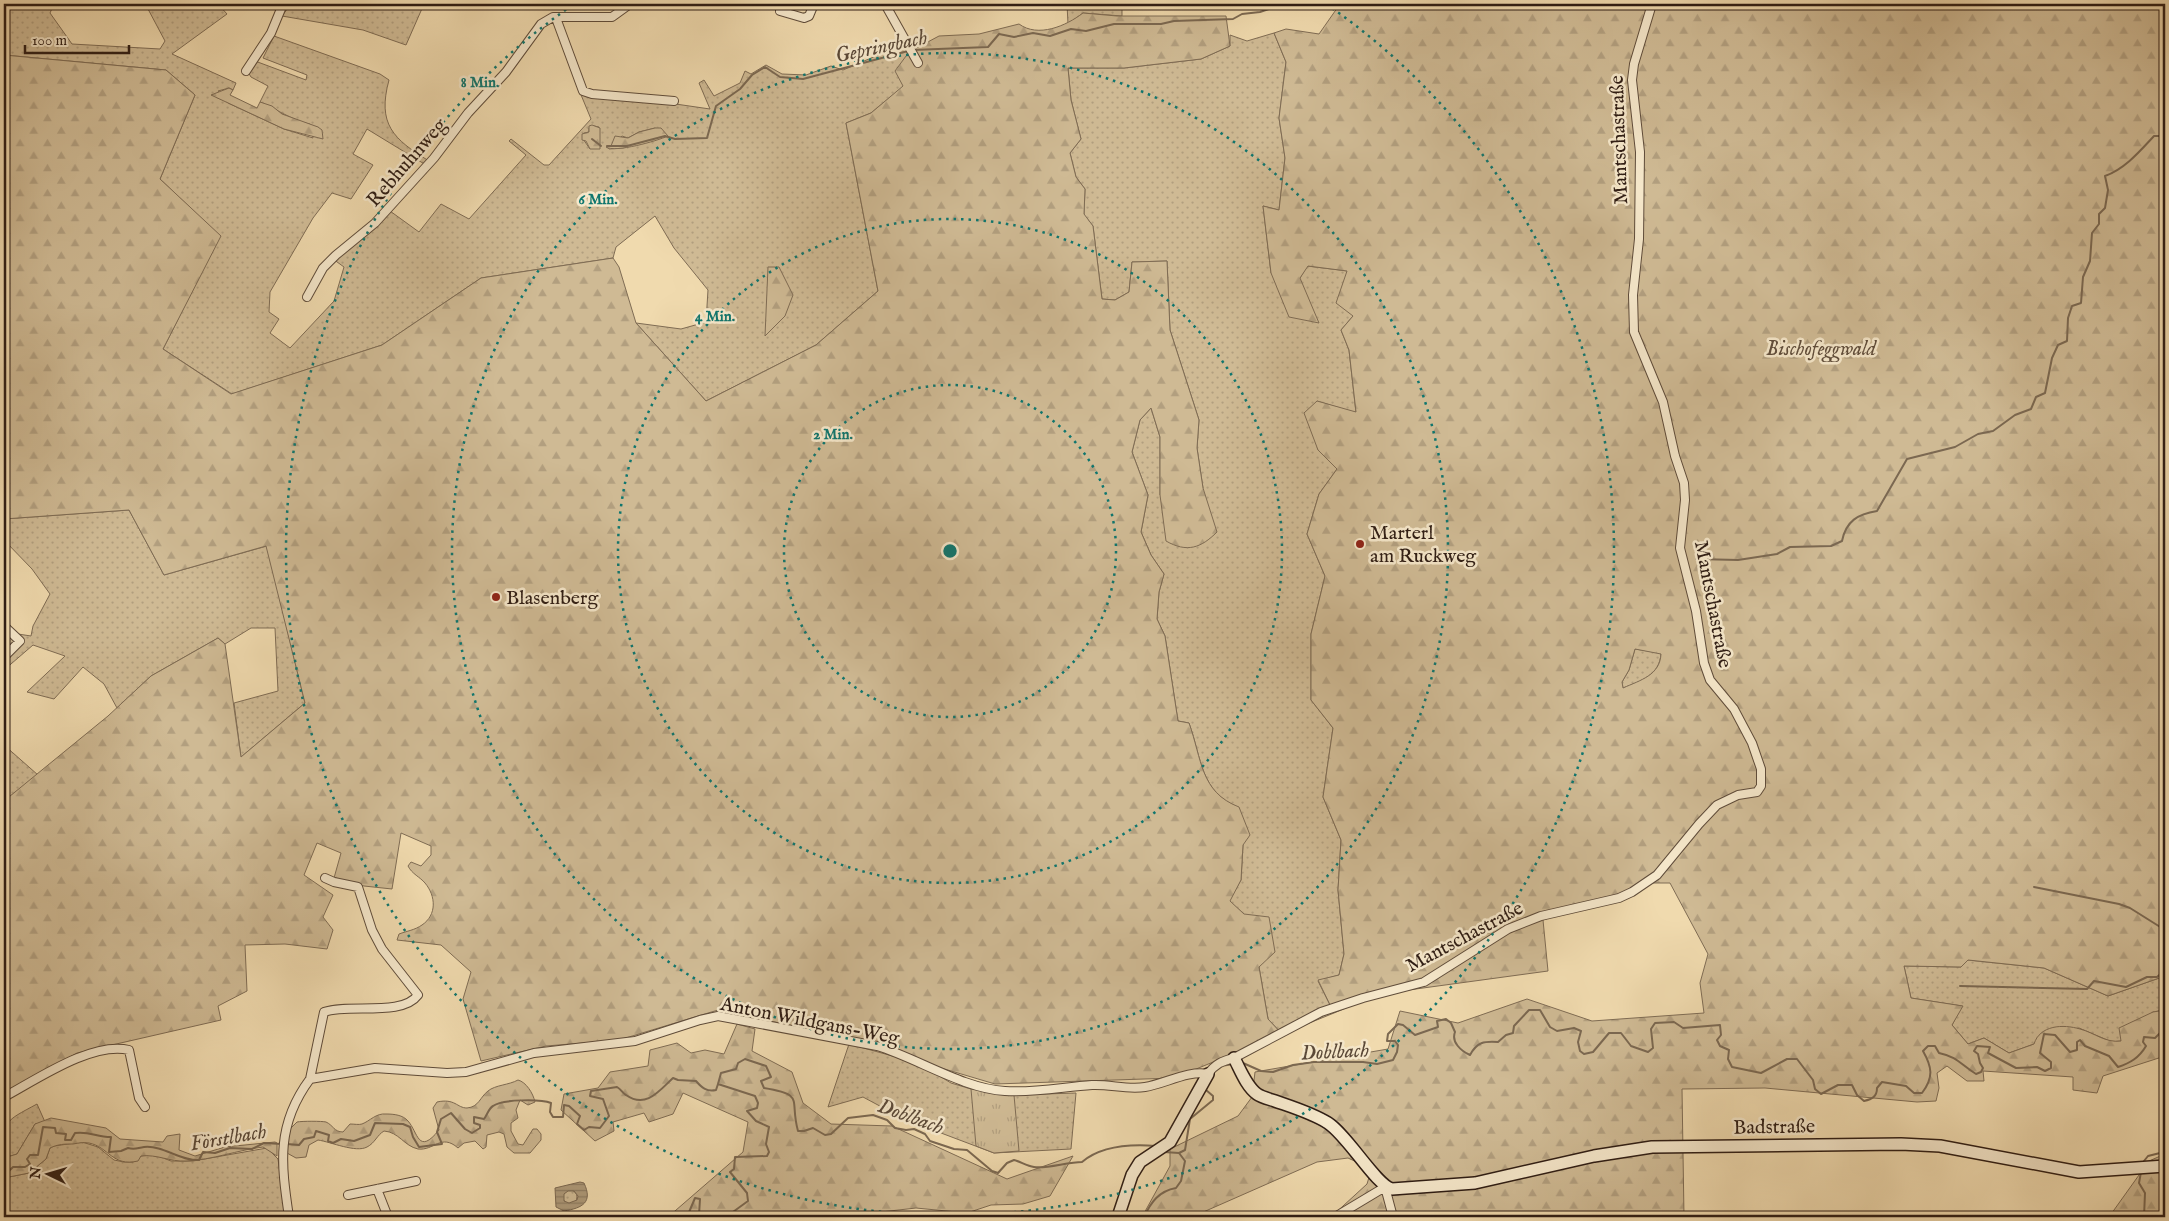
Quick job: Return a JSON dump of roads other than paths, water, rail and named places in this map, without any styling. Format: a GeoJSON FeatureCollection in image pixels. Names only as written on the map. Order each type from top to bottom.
{"type":"FeatureCollection","features":[{"type":"Feature","properties":{"kind":"street"},"geometry":{"type":"LineString","coordinates":[[246,71],[271,33],[283,4]]}},
{"type":"Feature","properties":{"kind":"street","name":"Rebhuhnweg"},"geometry":{"type":"LineString","coordinates":[[307,297],[324,268],[343,249],[375,223],[434,158],[468,113],[506,72],[532,33],[546,19],[607,18],[617,14],[630,4]]}},
{"type":"Feature","properties":{"kind":"street"},"geometry":{"type":"LineString","coordinates":[[780,11],[804,18],[809,16],[814,4]]}},
{"type":"Feature","properties":{"kind":"street"},"geometry":{"type":"LineString","coordinates":[[885,4],[916,60]]}},
{"type":"Feature","properties":{"kind":"street","name":"Mantschastraße"},"geometry":{"type":"LineString","coordinates":[[1118,1217],[1132,1175],[1140,1162],[1161,1149],[1176,1133],[1214,1066],[1234,1058],[1321,1012],[1424,982],[1508,929],[1541,916],[1632,892],[1657,875],[1717,805],[1738,794],[1757,792],[1761,786],[1761,769],[1752,743],[1734,709],[1710,680],[1704,663],[1697,620],[1680,548],[1685,500],[1684,483],[1675,456],[1663,402],[1634,332],[1633,295],[1639,239],[1640,152],[1635,123],[1632,80],[1634,64],[1652,4]]}},
{"type":"Feature","properties":{"kind":"street"},"geometry":{"type":"LineString","coordinates":[[556,18],[583,90],[592,94],[674,102]]}},
{"type":"Feature","properties":{"kind":"street"},"geometry":{"type":"LineString","coordinates":[[4,626],[20,641],[4,657]]}},
{"type":"Feature","properties":{"kind":"street"},"geometry":{"type":"LineString","coordinates":[[289,1217],[282,1151],[283,1140],[297,1096],[310,1079],[324,1012],[338,1009],[402,1006],[413,1002],[418,995],[382,949],[372,930],[358,888],[325,878]]}},
{"type":"Feature","properties":{"kind":"street","name":"Anton Wildgans-Weg"},"geometry":{"type":"LineString","coordinates":[[310,1079],[375,1068],[447,1073],[466,1072],[534,1053],[635,1041],[718,1016],[900,1052],[976,1086],[1002,1091],[1094,1085],[1139,1088],[1160,1084],[1198,1072],[1208,1074]]}},
{"type":"Feature","properties":{"kind":"street"},"geometry":{"type":"LineString","coordinates":[[4,1096],[96,1051],[119,1048],[129,1050],[138,1098],[145,1107]]}},
{"type":"Feature","properties":{"kind":"street"},"geometry":{"type":"LineString","coordinates":[[1234,1058],[1250,1087],[1257,1094],[1307,1113],[1329,1124],[1348,1142],[1385,1187],[1393,1217]]}},
{"type":"Feature","properties":{"kind":"street","name":"Badstraße"},"geometry":{"type":"LineString","coordinates":[[1385,1187],[1392,1189],[1431,1188],[1475,1183],[1594,1156],[1638,1148],[1668,1146],[1921,1144],[2079,1172],[2165,1166]]}},
{"type":"Feature","properties":{"kind":"street"},"geometry":{"type":"LineString","coordinates":[[348,1194],[416,1181]]}},
{"type":"Feature","properties":{"kind":"street"},"geometry":{"type":"LineString","coordinates":[[1335,1217],[1385,1187]]}},
{"type":"Feature","properties":{"kind":"street"},"geometry":{"type":"LineString","coordinates":[[377,1189],[388,1217]]}},
{"type":"Feature","properties":{"kind":"waterway","name":"Gepringbach"},"geometry":{"type":"LineString","coordinates":[[913,50],[988,47],[999,34],[1014,37],[1033,33],[1050,36],[1071,29],[1086,31],[1114,24],[1161,24],[1174,21],[1233,19],[1242,14],[1260,12],[1283,4]]}},
{"type":"Feature","properties":{"kind":"waterway","name":"Gepringbach"},"geometry":{"type":"LineString","coordinates":[[1297,4],[1352,9],[1372,7],[1374,4]]}},
{"type":"Feature","properties":{"kind":"waterway","name":"Gepringbach"},"geometry":{"type":"LineString","coordinates":[[607,146],[627,146],[665,136],[675,139],[707,138],[716,106],[740,89],[752,75],[765,67],[780,77],[803,79],[908,51]]}},
{"type":"Feature","properties":{"kind":"waterway"},"geometry":{"type":"LineString","coordinates":[[1696,559],[1738,560],[1777,554],[1790,547],[1831,546],[1842,541],[1846,528],[1854,520],[1864,514],[1877,511],[1907,459],[1955,447],[1978,434],[1993,431],[2015,415],[2031,409],[2036,397],[2045,393],[2052,358],[2058,345],[2067,341],[2068,318],[2072,306],[2081,303],[2083,277],[2090,261],[2092,233],[2099,224],[2099,214],[2105,208],[2108,190],[2105,176],[2126,164],[2154,136],[2165,136]]}},
{"type":"Feature","properties":{"kind":"waterway","name":"Gepringbach"},"geometry":{"type":"LineString","coordinates":[[592,139],[601,146]]}},
{"type":"Feature","properties":{"kind":"waterway"},"geometry":{"type":"LineString","coordinates":[[2034,887],[2119,904],[2130,908],[2165,930]]}},
{"type":"Feature","properties":{"kind":"waterway"},"geometry":{"type":"LineString","coordinates":[[1960,986],[2087,989],[2094,981],[2126,987],[2147,977],[2157,977],[2165,970]]}},
{"type":"Feature","properties":{"kind":"waterway","name":"Doblbach"},"geometry":{"type":"LineString","coordinates":[[1243,1063],[1261,1071],[1273,1072],[1293,1065],[1314,1062],[1363,1062],[1377,1064],[1393,1060],[1398,1045],[1395,1041],[1387,1041],[1388,1034],[1398,1024],[1403,1025],[1415,1035],[1438,1027],[1437,1021],[1446,1019],[1451,1023],[1455,1032],[1454,1039],[1456,1043],[1463,1051],[1470,1055],[1475,1047],[1481,1043],[1498,1042],[1506,1035],[1513,1033],[1514,1026],[1529,1010],[1540,1010],[1550,1027],[1557,1031],[1574,1028],[1581,1031],[1578,1042],[1580,1051],[1584,1054],[1593,1052],[1609,1033],[1621,1033],[1631,1046],[1648,1052],[1653,1048],[1651,1029],[1655,1023],[1674,1022],[1683,1028],[1720,1025],[1721,1035],[1717,1040],[1720,1046],[1729,1050],[1728,1059],[1732,1067],[1761,1073],[1787,1059],[1797,1059],[1813,1080],[1815,1089],[1821,1094],[1838,1085],[1852,1085],[1857,1095],[1864,1101],[1874,1097],[1877,1088],[1882,1082],[1906,1086],[1914,1093],[1922,1093],[1930,1077],[1930,1067],[1923,1051],[1928,1046],[1935,1046],[1939,1053],[1955,1059],[1976,1074],[1981,1072],[1983,1068],[1978,1054],[1974,1051],[1977,1046],[1990,1047],[1988,1053],[2016,1068],[2037,1067],[2045,1071],[2051,1068],[2051,1062],[2040,1053],[2044,1034],[2055,1035],[2070,1052],[2077,1050],[2077,1042],[2080,1040],[2085,1046],[2109,1056],[2118,1067],[2130,1062],[2140,1054],[2146,1046],[2143,1042],[2144,1037],[2155,1038],[2165,1028]]}},
{"type":"Feature","properties":{"kind":"waterway","name":"Doblbach"},"geometry":{"type":"LineString","coordinates":[[726,1217],[748,1201],[747,1193],[730,1172],[734,1169],[735,1157],[767,1156],[769,1152],[766,1144],[769,1127],[756,1121],[747,1111],[757,1108],[758,1103],[755,1096],[718,1084],[721,1073],[736,1069],[738,1063],[745,1059],[766,1066],[771,1077],[761,1081],[764,1088],[791,1096],[798,1131],[813,1128],[825,1135],[831,1134],[848,1118],[873,1115],[887,1120],[895,1128],[914,1129],[925,1134],[930,1141],[954,1149],[967,1150],[992,1171],[998,1173],[1007,1163],[1014,1160],[1031,1166],[1045,1167],[1082,1162],[1098,1152],[1117,1147],[1156,1146]]}},
{"type":"Feature","properties":{"kind":"waterway","name":"Doblbach"},"geometry":{"type":"LineString","coordinates":[[1221,1066],[1233,1064]]}},
{"type":"Feature","properties":{"kind":"waterway","name":"Förstlbach"},"geometry":{"type":"LineString","coordinates":[[287,1144],[299,1145],[304,1139],[314,1137],[316,1131],[329,1135],[328,1141],[333,1143],[341,1139],[354,1141],[370,1135],[375,1123],[403,1124],[410,1127],[419,1147],[442,1144],[437,1132],[441,1119],[451,1113],[465,1129],[472,1133],[480,1128],[480,1125],[474,1123],[474,1117],[484,1119],[493,1106],[504,1102],[522,1100],[551,1103],[550,1112],[553,1117],[563,1117],[564,1105],[569,1106],[580,1116],[577,1124],[584,1130],[589,1127],[600,1128],[609,1116],[603,1099],[590,1096],[591,1091],[617,1087],[633,1099],[640,1100],[652,1097],[673,1078],[696,1081],[707,1090],[716,1090],[718,1084]]}},
{"type":"Feature","properties":{"kind":"waterway","name":"Doblbach"},"geometry":{"type":"LineString","coordinates":[[1164,1152],[1179,1153],[1185,1150],[1190,1119],[1213,1100],[1213,1096],[1206,1090]]}},
{"type":"Feature","properties":{"kind":"waterway","name":"Förstlbach"},"geometry":{"type":"LineString","coordinates":[[4,1173],[7,1173],[13,1167],[25,1167],[30,1164],[27,1159],[30,1155],[38,1155],[43,1127],[55,1128],[56,1133],[66,1134],[65,1140],[71,1140],[75,1133],[89,1133],[111,1137],[109,1152],[128,1148],[151,1147],[192,1160],[199,1160],[203,1152],[215,1153],[230,1148],[252,1149],[264,1143],[282,1144]]}},
{"type":"Feature","properties":{"kind":"waterway"},"geometry":{"type":"LineString","coordinates":[[2144,1161],[2148,1156],[2164,1152]]}},
{"type":"Feature","properties":{"kind":"waterway"},"geometry":{"type":"LineString","coordinates":[[1144,1217],[1156,1198],[1170,1189],[1176,1188],[1181,1181],[1185,1161],[1179,1153]]}},
{"type":"Feature","properties":{"kind":"waterway"},"geometry":{"type":"LineString","coordinates":[[2141,1172],[2139,1183],[2145,1193],[2144,1217]]}},
{"type":"Feature","properties":{"kind":"waterway","name":"Doblbach"},"geometry":{"type":"LineString","coordinates":[[687,1217],[695,1198],[700,1199],[699,1215],[706,1217],[712,1213],[715,1217]]}},
{"type":"Feature","properties":{"kind":"place","name":"Marterl am Ruckweg"},"geometry":{"type":"Point","coordinates":[1360,544]}},
{"type":"Feature","properties":{"kind":"place","name":"Blasenberg"},"geometry":{"type":"Point","coordinates":[496,597]}},
{"type":"Feature","properties":{"kind":"park label","name":"Bischofeggwald"},"geometry":{"type":"Point","coordinates":[1821,348]}}]}
